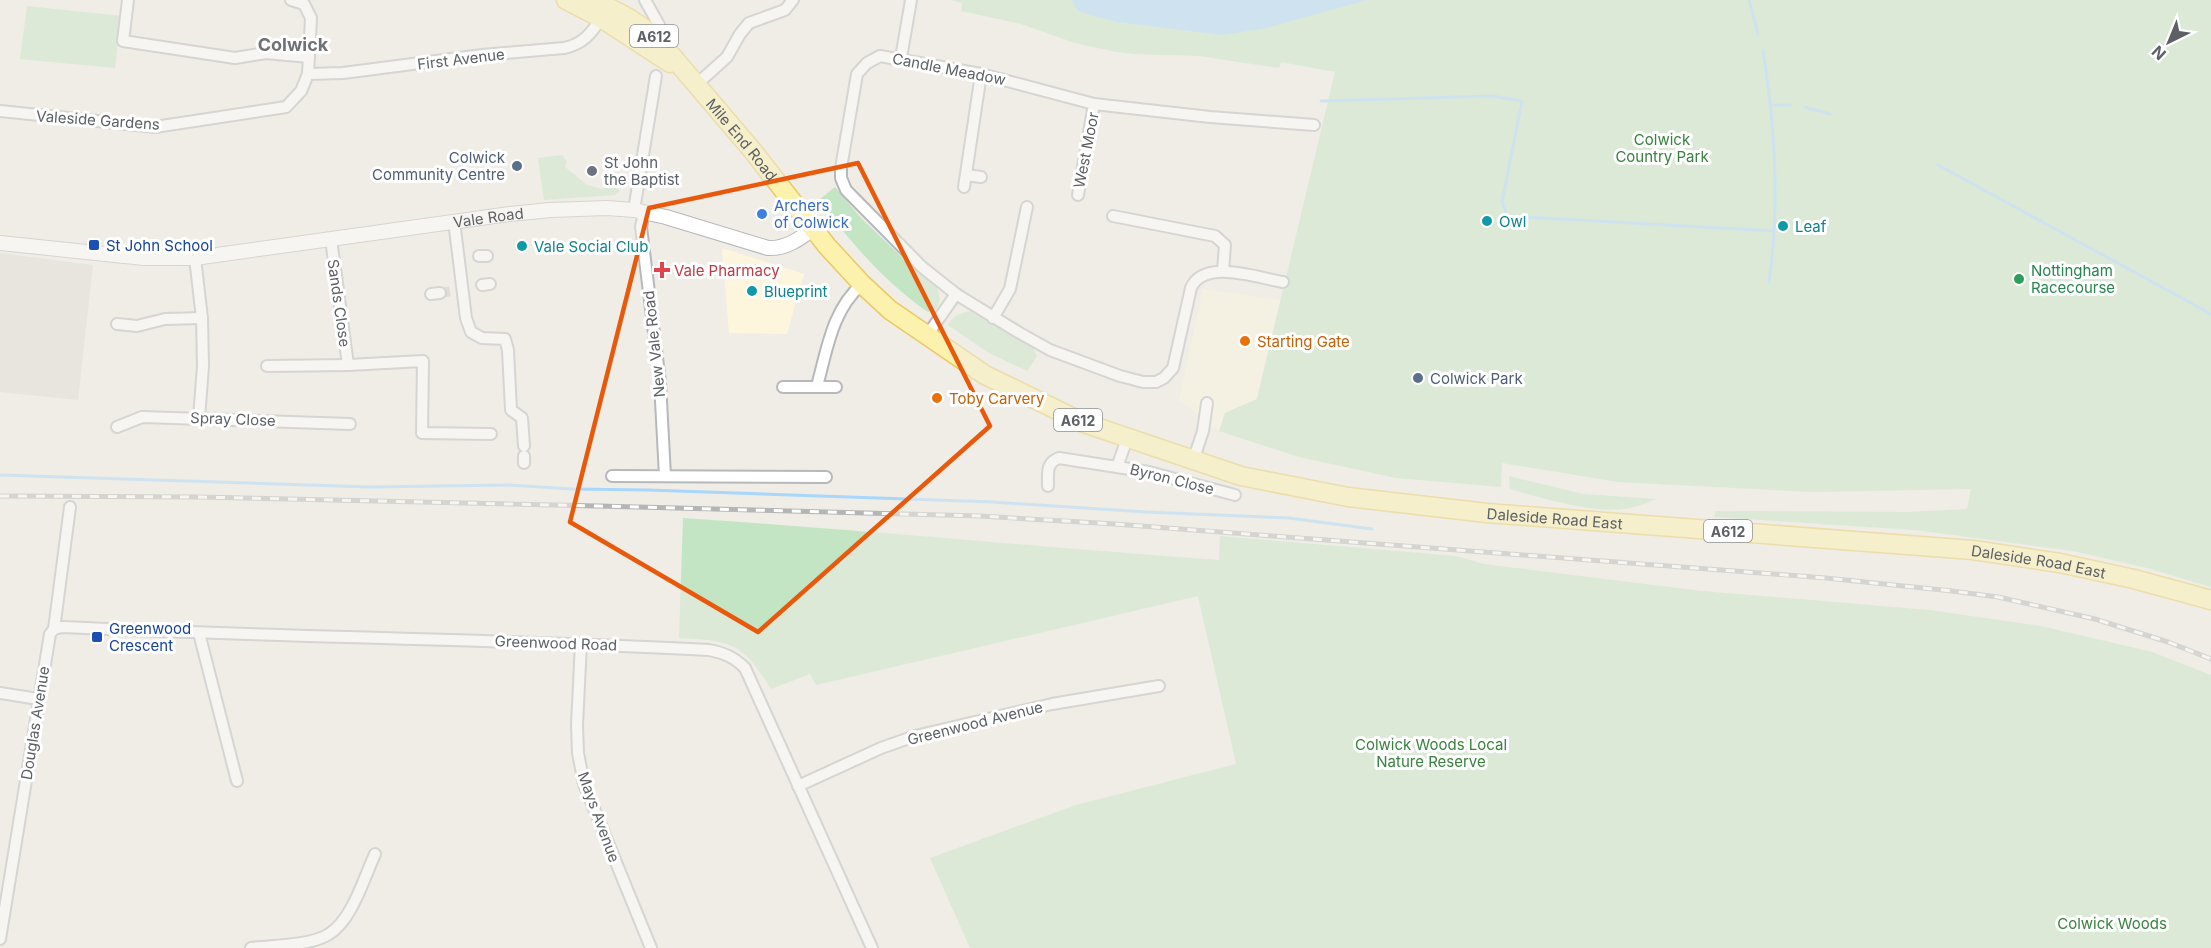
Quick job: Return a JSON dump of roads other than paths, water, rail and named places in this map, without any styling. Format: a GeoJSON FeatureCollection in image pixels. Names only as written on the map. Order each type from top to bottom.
{"type":"FeatureCollection","features":[{"type":"Feature","properties":{"kind":"main road","name":"A612"},"geometry":{"type":"LineString","coordinates":[[566,0],[603,6]]}},
{"type":"Feature","properties":{"kind":"main road","name":"Mile End Road"},"geometry":{"type":"LineString","coordinates":[[603,6],[655,36],[813,229]]}},
{"type":"Feature","properties":{"kind":"main road","name":"A612"},"geometry":{"type":"LineString","coordinates":[[813,229],[862,284],[890,310],[926,337]]}},
{"type":"Feature","properties":{"kind":"main road","name":"Daleside Road East"},"geometry":{"type":"LineString","coordinates":[[926,337],[1012,390],[1084,423],[1241,476],[1401,504],[1487,513],[1973,550],[2060,563],[2134,579],[2211,600]]}},
{"type":"Feature","properties":{"kind":"street"},"geometry":{"type":"LineString","coordinates":[[128,0],[123,41],[235,58],[266,53],[309,57]]}},
{"type":"Feature","properties":{"kind":"street","name":"Valeside Gardens"},"geometry":{"type":"LineString","coordinates":[[0,111],[155,127],[286,107],[301,91],[308,74],[309,57],[309,12],[304,4],[291,0]]}},
{"type":"Feature","properties":{"kind":"street"},"geometry":{"type":"LineString","coordinates":[[645,0],[659,25]]}},
{"type":"Feature","properties":{"kind":"street"},"geometry":{"type":"LineString","coordinates":[[694,81],[727,57],[749,23],[785,10],[793,0]]}},
{"type":"Feature","properties":{"kind":"street"},"geometry":{"type":"LineString","coordinates":[[901,58],[911,0]]}},
{"type":"Feature","properties":{"kind":"street","name":"First Avenue"},"geometry":{"type":"LineString","coordinates":[[308,74],[343,73],[482,55],[576,46],[584,41],[603,6]]}},
{"type":"Feature","properties":{"kind":"street","name":"Candle Meadow"},"geometry":{"type":"LineString","coordinates":[[1223,271],[1208,272],[1193,284],[1173,368],[1164,378],[1143,382],[1120,376],[1050,350],[956,294],[922,267],[889,236],[846,190],[841,178],[844,142],[857,74],[867,63],[880,56],[901,58],[981,74],[1094,104],[1200,116],[1314,125]]}},
{"type":"Feature","properties":{"kind":"street"},"geometry":{"type":"LineString","coordinates":[[964,187],[981,74]]}},
{"type":"Feature","properties":{"kind":"street","name":"New Vale Road"},"geometry":{"type":"LineString","coordinates":[[656,76],[639,211],[660,382],[665,476]]}},
{"type":"Feature","properties":{"kind":"street","name":"West Moor"},"geometry":{"type":"LineString","coordinates":[[1078,195],[1094,104]]}},
{"type":"Feature","properties":{"kind":"street"},"geometry":{"type":"LineString","coordinates":[[966,175],[981,177]]}},
{"type":"Feature","properties":{"kind":"street"},"geometry":{"type":"LineString","coordinates":[[993,318],[1010,289],[1027,207]]}},
{"type":"Feature","properties":{"kind":"street","name":"Vale Road"},"geometry":{"type":"LineString","coordinates":[[0,243],[144,258],[195,258],[454,221],[550,210],[607,208],[639,211],[768,248],[779,248],[813,229]]}},
{"type":"Feature","properties":{"kind":"street"},"geometry":{"type":"LineString","coordinates":[[1113,216],[1215,236],[1225,245],[1223,271],[1283,282]]}},
{"type":"Feature","properties":{"kind":"street"},"geometry":{"type":"LineString","coordinates":[[454,221],[473,256],[466,318],[471,332],[482,338],[505,339],[508,350],[511,410],[522,418],[524,455]]}},
{"type":"Feature","properties":{"kind":"street","name":"Sands Close"},"geometry":{"type":"LineString","coordinates":[[331,239],[348,365],[423,361],[422,433],[491,434]]}},
{"type":"Feature","properties":{"kind":"street"},"geometry":{"type":"LineString","coordinates":[[195,258],[202,318],[203,366],[199,418]]}},
{"type":"Feature","properties":{"kind":"street"},"geometry":{"type":"LineString","coordinates":[[817,387],[839,310],[862,284]]}},
{"type":"Feature","properties":{"kind":"street"},"geometry":{"type":"LineString","coordinates":[[926,337],[956,294]]}},
{"type":"Feature","properties":{"kind":"street"},"geometry":{"type":"LineString","coordinates":[[117,324],[137,326],[165,319],[202,318]]}},
{"type":"Feature","properties":{"kind":"street"},"geometry":{"type":"LineString","coordinates":[[267,366],[348,365]]}},
{"type":"Feature","properties":{"kind":"street"},"geometry":{"type":"LineString","coordinates":[[783,387],[836,387]]}},
{"type":"Feature","properties":{"kind":"street"},"geometry":{"type":"LineString","coordinates":[[1193,461],[1203,431],[1207,403]]}},
{"type":"Feature","properties":{"kind":"street","name":"Spray Close"},"geometry":{"type":"LineString","coordinates":[[117,427],[142,417],[350,423]]}},
{"type":"Feature","properties":{"kind":"street","name":"Byron Close"},"geometry":{"type":"LineString","coordinates":[[1117,467],[1126,439]]}},
{"type":"Feature","properties":{"kind":"street","name":"Byron Close"},"geometry":{"type":"LineString","coordinates":[[1048,486],[1048,465],[1059,458],[1174,477],[1229,496]]}},
{"type":"Feature","properties":{"kind":"street"},"geometry":{"type":"LineString","coordinates":[[612,476],[826,477]]}},
{"type":"Feature","properties":{"kind":"street","name":"Douglas Avenue"},"geometry":{"type":"LineString","coordinates":[[0,939],[38,699],[50,634],[54,629],[70,507]]}},
{"type":"Feature","properties":{"kind":"street","name":"Greenwood Road"},"geometry":{"type":"LineString","coordinates":[[54,629],[62,627],[581,644],[709,650],[735,658],[745,668],[872,948]]}},
{"type":"Feature","properties":{"kind":"street"},"geometry":{"type":"LineString","coordinates":[[199,633],[237,781]]}},
{"type":"Feature","properties":{"kind":"street","name":"Mays Avenue"},"geometry":{"type":"LineString","coordinates":[[581,644],[577,725],[578,753],[584,784],[651,948]]}},
{"type":"Feature","properties":{"kind":"street","name":"Greenwood Avenue"},"geometry":{"type":"LineString","coordinates":[[798,786],[881,748],[915,736],[1052,704],[1159,686]]}},
{"type":"Feature","properties":{"kind":"street"},"geometry":{"type":"LineString","coordinates":[[0,693],[38,699]]}},
{"type":"Feature","properties":{"kind":"street"},"geometry":{"type":"LineString","coordinates":[[251,948],[308,941],[329,934],[348,914],[375,854]]}},
{"type":"Feature","properties":{"kind":"water"},"geometry":{"type":"Polygon","coordinates":[[[1072,0],[1367,0],[1262,29],[1221,35],[1117,22],[1080,12],[1072,0]]]}},
{"type":"Feature","properties":{"kind":"waterway"},"geometry":{"type":"LineString","coordinates":[[1749,0],[1758,34]]}},
{"type":"Feature","properties":{"kind":"waterway"},"geometry":{"type":"LineString","coordinates":[[1763,50],[1771,108],[1775,166],[1774,224],[1769,282]]}},
{"type":"Feature","properties":{"kind":"waterway"},"geometry":{"type":"LineString","coordinates":[[1321,101],[1492,96],[1522,101],[1502,202],[1508,216],[1774,231]]}},
{"type":"Feature","properties":{"kind":"waterway"},"geometry":{"type":"LineString","coordinates":[[1770,105],[1790,105]]}},
{"type":"Feature","properties":{"kind":"waterway"},"geometry":{"type":"LineString","coordinates":[[1805,107],[1830,114]]}},
{"type":"Feature","properties":{"kind":"waterway"},"geometry":{"type":"LineString","coordinates":[[1938,165],[2211,314]]}},
{"type":"Feature","properties":{"kind":"waterway"},"geometry":{"type":"LineString","coordinates":[[0,475],[370,487],[509,485],[993,502],[1289,518],[1372,529]]}},
{"type":"Feature","properties":{"kind":"tunnel"},"geometry":{"type":"LineString","coordinates":[[440,293],[452,291]]}},
{"type":"Feature","properties":{"kind":"railway"},"geometry":{"type":"LineString","coordinates":[[0,496],[198,497],[598,506],[980,516],[1115,524],[1826,578],[1952,591],[1998,597],[2095,619],[2168,642],[2211,659]]}},
{"type":"Feature","properties":{"kind":"place","name":"Colwick Community Centre"},"geometry":{"type":"Point","coordinates":[517,166]}},
{"type":"Feature","properties":{"kind":"place","name":"St John the Baptist"},"geometry":{"type":"Point","coordinates":[592,171]}},
{"type":"Feature","properties":{"kind":"place","name":"Archers of Colwick"},"geometry":{"type":"Point","coordinates":[762,214]}},
{"type":"Feature","properties":{"kind":"place","name":"Owl"},"geometry":{"type":"Point","coordinates":[1487,221]}},
{"type":"Feature","properties":{"kind":"place","name":"Leaf"},"geometry":{"type":"Point","coordinates":[1783,226]}},
{"type":"Feature","properties":{"kind":"place","name":"St John School"},"geometry":{"type":"Point","coordinates":[94,245]}},
{"type":"Feature","properties":{"kind":"place","name":"Vale Social Club"},"geometry":{"type":"Point","coordinates":[522,246]}},
{"type":"Feature","properties":{"kind":"place","name":"Vale Pharmacy"},"geometry":{"type":"Point","coordinates":[662,270]}},
{"type":"Feature","properties":{"kind":"place","name":"Nottingham Racecourse"},"geometry":{"type":"Point","coordinates":[2019,279]}},
{"type":"Feature","properties":{"kind":"place","name":"Blueprint"},"geometry":{"type":"Point","coordinates":[752,291]}},
{"type":"Feature","properties":{"kind":"place","name":"Starting Gate"},"geometry":{"type":"Point","coordinates":[1245,341]}},
{"type":"Feature","properties":{"kind":"place","name":"Colwick Park"},"geometry":{"type":"Point","coordinates":[1418,378]}},
{"type":"Feature","properties":{"kind":"place","name":"Toby Carvery"},"geometry":{"type":"Point","coordinates":[937,398]}},
{"type":"Feature","properties":{"kind":"place","name":"Greenwood Crescent"},"geometry":{"type":"Point","coordinates":[97,637]}},
{"type":"Feature","properties":{"kind":"district","name":"Colwick"},"geometry":{"type":"Point","coordinates":[293,44]}},
{"type":"Feature","properties":{"kind":"park label","name":"Colwick Country Park"},"geometry":{"type":"Point","coordinates":[1662,148]}},
{"type":"Feature","properties":{"kind":"park label","name":"Colwick Woods Local Nature Reserve"},"geometry":{"type":"Point","coordinates":[1431,752]}},
{"type":"Feature","properties":{"kind":"park label","name":"Colwick Woods"},"geometry":{"type":"Point","coordinates":[2112,923]}}]}
